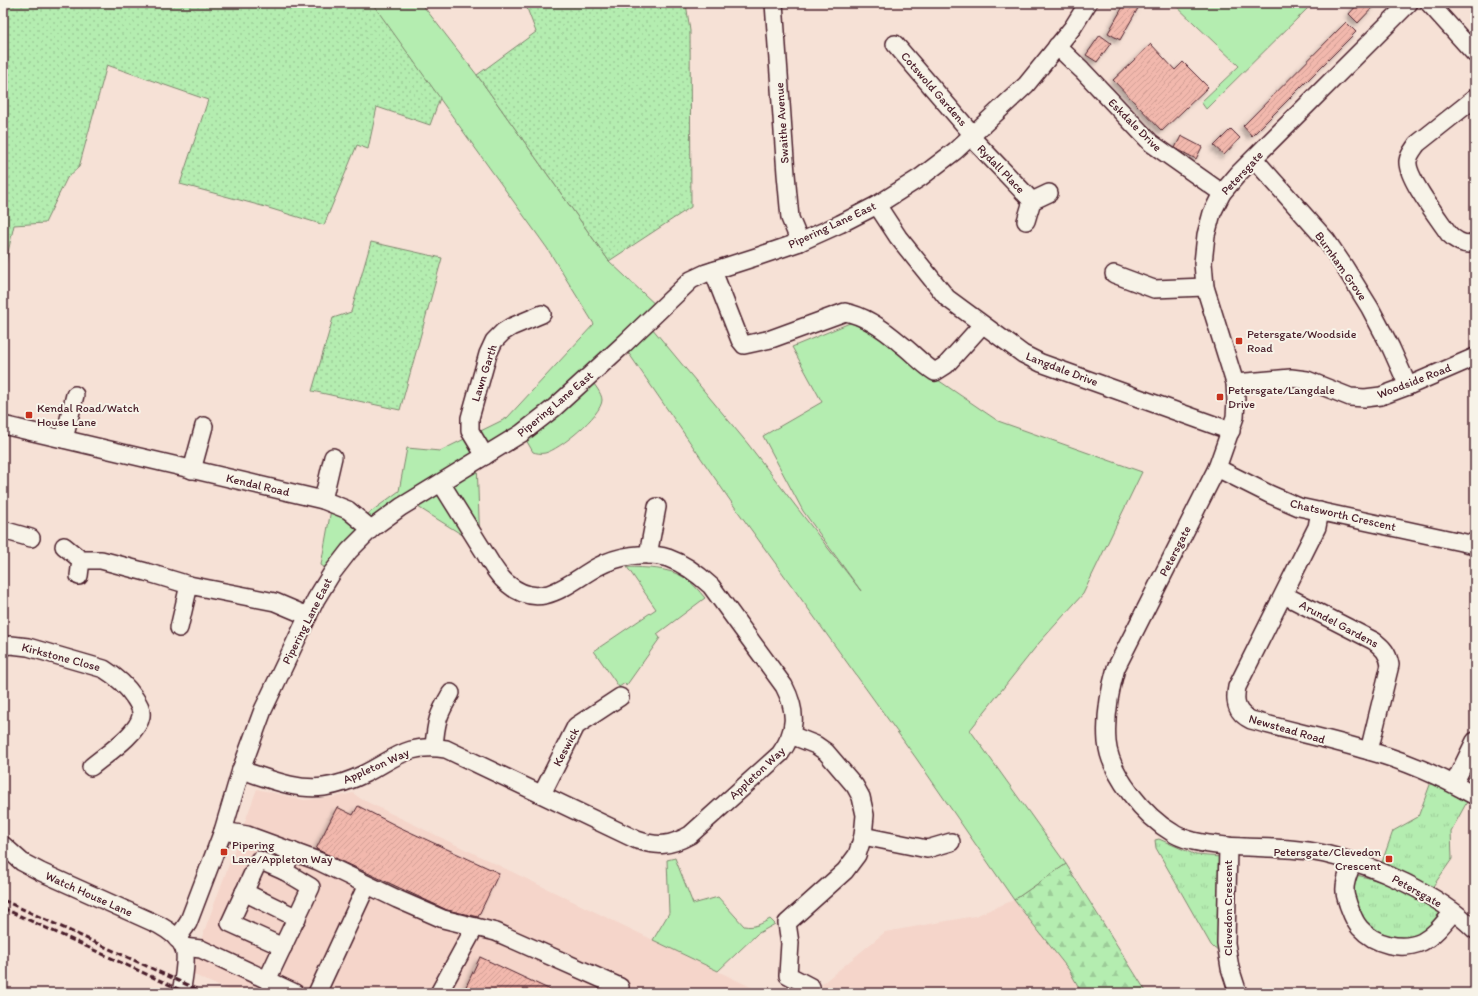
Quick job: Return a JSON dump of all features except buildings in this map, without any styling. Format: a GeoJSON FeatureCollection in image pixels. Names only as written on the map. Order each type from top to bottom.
{"type":"FeatureCollection","features":[{"type":"Feature","properties":{"kind":"street","name":"Swaithe Avenue"},"geometry":{"type":"LineString","coordinates":[[774,3],[790,218],[800,242]]}},
{"type":"Feature","properties":{"kind":"street","name":"Pipering Lane East"},"geometry":{"type":"LineString","coordinates":[[180,943],[223,831],[241,770],[263,710],[308,616],[332,573],[349,550],[371,529],[402,507],[522,433],[554,408],[691,280],[706,273],[800,242],[877,205],[921,177],[955,151],[1026,85],[1073,27],[1088,3]]}},
{"type":"Feature","properties":{"kind":"street","name":"Petersgate"},"geometry":{"type":"LineString","coordinates":[[1410,3],[1239,173],[1222,193],[1212,213],[1206,235],[1203,262],[1205,288],[1235,383],[1235,412],[1231,431],[1217,468],[1116,668],[1110,690],[1107,710],[1107,744],[1113,762],[1123,783],[1138,803],[1152,818],[1173,834],[1192,840],[1228,846],[1289,848],[1325,854],[1353,862],[1389,875],[1417,888],[1453,912],[1475,930]]}},
{"type":"Feature","properties":{"kind":"street"},"geometry":{"type":"LineString","coordinates":[[1428,3],[1475,54]]}},
{"type":"Feature","properties":{"kind":"street","name":"Cotswold Gardens"},"geometry":{"type":"LineString","coordinates":[[895,44],[972,136]]}},
{"type":"Feature","properties":{"kind":"street","name":"Eskdale Drive"},"geometry":{"type":"LineString","coordinates":[[1057,46],[1082,70],[1151,143],[1222,193]]}},
{"type":"Feature","properties":{"kind":"street"},"geometry":{"type":"LineString","coordinates":[[1475,98],[1417,144],[1410,154],[1408,161],[1411,177],[1448,234],[1455,241],[1471,244],[1475,243]]}},
{"type":"Feature","properties":{"kind":"street","name":"Rydall Place"},"geometry":{"type":"LineString","coordinates":[[972,136],[1032,201]]}},
{"type":"Feature","properties":{"kind":"street","name":"Burnham Grove"},"geometry":{"type":"LineString","coordinates":[[1254,159],[1327,241],[1344,266],[1370,308],[1391,348],[1408,386]]}},
{"type":"Feature","properties":{"kind":"street","name":"Rydall Place"},"geometry":{"type":"LineString","coordinates":[[1026,221],[1032,201],[1049,193]]}},
{"type":"Feature","properties":{"kind":"street","name":"Langdale Drive"},"geometry":{"type":"LineString","coordinates":[[877,205],[898,237],[947,298],[982,325],[1024,354],[1041,363],[1231,431]]}},
{"type":"Feature","properties":{"kind":"street"},"geometry":{"type":"LineString","coordinates":[[713,271],[740,340],[744,345],[771,339],[845,312],[866,318],[901,343],[925,366],[934,372],[946,364],[982,325]]}},
{"type":"Feature","properties":{"kind":"street"},"geometry":{"type":"LineString","coordinates":[[1114,274],[1154,289],[1205,288]]}},
{"type":"Feature","properties":{"kind":"street","name":"Lawn Garth"},"geometry":{"type":"LineString","coordinates":[[484,456],[470,431],[470,418],[488,354],[494,341],[503,332],[542,314]]}},
{"type":"Feature","properties":{"kind":"street","name":"Woodside Road"},"geometry":{"type":"LineString","coordinates":[[1235,383],[1291,378],[1307,380],[1350,397],[1365,398],[1381,396],[1408,386],[1475,357]]}},
{"type":"Feature","properties":{"kind":"street"},"geometry":{"type":"LineString","coordinates":[[64,439],[76,392]]}},
{"type":"Feature","properties":{"kind":"street"},"geometry":{"type":"LineString","coordinates":[[192,470],[205,423]]}},
{"type":"Feature","properties":{"kind":"street","name":"Kendal Road"},"geometry":{"type":"LineString","coordinates":[[3,425],[323,500],[348,510],[371,529]]}},
{"type":"Feature","properties":{"kind":"street"},"geometry":{"type":"LineString","coordinates":[[323,500],[333,453]]}},
{"type":"Feature","properties":{"kind":"street","name":"Chatsworth Crescent"},"geometry":{"type":"LineString","coordinates":[[1217,468],[1298,507],[1475,545]]}},
{"type":"Feature","properties":{"kind":"street","name":"Appleton Way"},"geometry":{"type":"LineString","coordinates":[[241,770],[288,784],[308,787],[323,787],[364,774],[391,758],[407,751],[434,747],[446,749],[637,840],[652,845],[679,841],[690,835],[780,754],[787,744],[792,735],[794,712],[791,699],[784,686],[711,586],[696,573],[682,564],[667,558],[648,555],[628,556],[611,560],[598,566],[560,590],[550,594],[536,596],[516,591],[506,583],[494,567],[441,483]]}},
{"type":"Feature","properties":{"kind":"street"},"geometry":{"type":"LineString","coordinates":[[648,555],[657,507]]}},
{"type":"Feature","properties":{"kind":"street","name":"Newstead Road"},"geometry":{"type":"LineString","coordinates":[[1320,511],[1317,528],[1237,686],[1235,697],[1237,707],[1243,716],[1251,720],[1369,751],[1411,766],[1454,784],[1475,796]]}},
{"type":"Feature","properties":{"kind":"street"},"geometry":{"type":"LineString","coordinates":[[3,530],[30,538]]}},
{"type":"Feature","properties":{"kind":"street"},"geometry":{"type":"LineString","coordinates":[[64,546],[80,568],[101,560],[189,585],[275,602],[308,616]]}},
{"type":"Feature","properties":{"kind":"street"},"geometry":{"type":"LineString","coordinates":[[179,628],[189,585]]}},
{"type":"Feature","properties":{"kind":"street","name":"Arundel Gardens"},"geometry":{"type":"LineString","coordinates":[[1284,595],[1374,641],[1383,648],[1389,656],[1390,665],[1369,751]]}},
{"type":"Feature","properties":{"kind":"street","name":"Kirkstone Close"},"geometry":{"type":"LineString","coordinates":[[3,646],[11,644],[28,646],[104,669],[116,676],[127,686],[140,706],[141,716],[138,724],[130,734],[91,766]]}},
{"type":"Feature","properties":{"kind":"street"},"geometry":{"type":"LineString","coordinates":[[434,747],[436,721],[451,693]]}},
{"type":"Feature","properties":{"kind":"street","name":"Keswick"},"geometry":{"type":"LineString","coordinates":[[542,794],[576,726],[620,697]]}},
{"type":"Feature","properties":{"kind":"street"},"geometry":{"type":"LineString","coordinates":[[792,735],[816,745],[826,752],[855,786],[861,797],[865,815],[863,836],[857,855],[845,872],[786,923],[790,942],[788,975],[811,987]]}},
{"type":"Feature","properties":{"kind":"street"},"geometry":{"type":"LineString","coordinates":[[1454,784],[1475,741]]}},
{"type":"Feature","properties":{"kind":"street"},"geometry":{"type":"LineString","coordinates":[[223,831],[247,835],[318,861],[397,899],[443,919],[496,932],[620,987]]}},
{"type":"Feature","properties":{"kind":"street"},"geometry":{"type":"LineString","coordinates":[[863,836],[927,849],[950,842]]}},
{"type":"Feature","properties":{"kind":"street","name":"Watch House Lane"},"geometry":{"type":"LineString","coordinates":[[3,845],[22,862],[159,925],[169,931],[180,943]]}},
{"type":"Feature","properties":{"kind":"street","name":"Clevedon Crescent"},"geometry":{"type":"LineString","coordinates":[[1228,846],[1226,943],[1230,968],[1238,993]]}},
{"type":"Feature","properties":{"kind":"street"},"geometry":{"type":"LineString","coordinates":[[284,871],[292,851]]}},
{"type":"Feature","properties":{"kind":"street"},"geometry":{"type":"LineString","coordinates":[[267,980],[283,947],[297,918],[311,887],[284,871],[259,860],[230,923],[283,947]]}},
{"type":"Feature","properties":{"kind":"street"},"geometry":{"type":"LineString","coordinates":[[1353,862],[1347,879],[1345,892],[1351,913],[1360,928],[1378,941],[1402,947],[1421,942],[1430,937],[1440,928],[1453,912]]}},
{"type":"Feature","properties":{"kind":"street"},"geometry":{"type":"LineString","coordinates":[[317,993],[367,885]]}},
{"type":"Feature","properties":{"kind":"street"},"geometry":{"type":"LineString","coordinates":[[244,892],[297,918]]}},
{"type":"Feature","properties":{"kind":"street"},"geometry":{"type":"LineString","coordinates":[[439,993],[475,927]]}},
{"type":"Feature","properties":{"kind":"street"},"geometry":{"type":"LineString","coordinates":[[180,943],[201,949],[295,993]]}},
{"type":"Feature","properties":{"kind":"street"},"geometry":{"type":"LineString","coordinates":[[180,943],[184,956],[181,993]]}},
{"type":"Feature","properties":{"kind":"shaded area"},"geometry":{"type":"Polygon","coordinates":[[[257,789],[304,800],[335,797],[353,793],[361,799],[763,993],[234,993],[192,974],[202,937],[257,789]]]}},
{"type":"Feature","properties":{"kind":"shaded area"},"geometry":{"type":"Polygon","coordinates":[[[1014,900],[1069,970],[1082,993],[816,993],[823,983],[885,932],[975,916],[1014,900]]]}},
{"type":"Feature","properties":{"kind":"green space"},"geometry":{"type":"Polygon","coordinates":[[[3,3],[372,3],[440,98],[430,125],[377,107],[368,149],[357,145],[324,225],[262,206],[180,184],[208,100],[107,65],[79,167],[67,178],[45,223],[14,225],[3,275],[3,3]]]}},
{"type":"Feature","properties":{"kind":"green space"},"geometry":{"type":"Polygon","coordinates":[[[371,3],[421,3],[477,75],[609,261],[660,309],[647,322],[748,444],[861,591],[803,511],[763,436],[822,402],[792,347],[857,320],[935,378],[998,421],[1142,472],[1083,594],[1039,643],[970,730],[1066,864],[1014,900],[916,758],[734,506],[623,345],[588,376],[601,394],[602,400],[600,406],[588,423],[569,439],[560,446],[545,453],[539,453],[533,452],[522,433],[477,461],[480,546],[410,502],[332,573],[321,565],[332,504],[361,519],[399,491],[407,448],[440,451],[507,418],[594,324],[547,248],[371,3]]]}},
{"type":"Feature","properties":{"kind":"green space"},"geometry":{"type":"Polygon","coordinates":[[[525,3],[686,3],[690,31],[691,207],[609,261],[477,75],[536,32],[525,3]]]}},
{"type":"Feature","properties":{"kind":"green space"},"geometry":{"type":"Polygon","coordinates":[[[1173,3],[1313,3],[1206,109],[1201,102],[1239,66],[1173,3]]]}},
{"type":"Feature","properties":{"kind":"green space"},"geometry":{"type":"Polygon","coordinates":[[[371,242],[442,258],[400,410],[312,391],[333,318],[351,312],[371,242]]]}},
{"type":"Feature","properties":{"kind":"green space"},"geometry":{"type":"Polygon","coordinates":[[[627,567],[657,569],[678,574],[691,582],[705,598],[657,634],[660,638],[626,686],[625,683],[619,687],[594,651],[656,609],[627,567]]]}},
{"type":"Feature","properties":{"kind":"green space"},"geometry":{"type":"Polygon","coordinates":[[[1431,782],[1468,800],[1451,831],[1452,859],[1431,889],[1381,865],[1393,831],[1418,817],[1431,782]]]}},
{"type":"Feature","properties":{"kind":"green space"},"geometry":{"type":"Polygon","coordinates":[[[1159,839],[1196,855],[1221,857],[1220,949],[1215,949],[1211,945],[1156,848],[1155,840],[1159,839]]]}},
{"type":"Feature","properties":{"kind":"green space"},"geometry":{"type":"Polygon","coordinates":[[[675,858],[693,904],[718,897],[744,926],[754,926],[770,919],[775,924],[757,934],[718,971],[653,940],[669,913],[667,860],[675,858]]]}},
{"type":"Feature","properties":{"kind":"green space"},"geometry":{"type":"Polygon","coordinates":[[[1066,864],[1147,993],[1082,993],[1069,970],[1014,900],[1066,864]]]}},
{"type":"Feature","properties":{"kind":"green space"},"geometry":{"type":"Polygon","coordinates":[[[1353,874],[1400,886],[1447,915],[1429,933],[1403,943],[1373,936],[1349,896],[1353,874]]]}},
{"type":"Feature","properties":{"kind":"railway"},"geometry":{"type":"LineString","coordinates":[[3,900],[205,993]]}},
{"type":"Feature","properties":{"kind":"railway"},"geometry":{"type":"LineString","coordinates":[[3,908],[187,993]]}},
{"type":"Feature","properties":{"kind":"place","name":"Petersgate/Woodside Road"},"geometry":{"type":"Point","coordinates":[1239,341]}},
{"type":"Feature","properties":{"kind":"place","name":"Petersgate/Langdale Drive"},"geometry":{"type":"Point","coordinates":[1220,397]}},
{"type":"Feature","properties":{"kind":"place","name":"Kendal Road/Watch House Lane"},"geometry":{"type":"Point","coordinates":[29,415]}},
{"type":"Feature","properties":{"kind":"place","name":"Pipering Lane/Appleton Way"},"geometry":{"type":"Point","coordinates":[224,852]}},
{"type":"Feature","properties":{"kind":"place","name":"Petersgate/Clevedon Crescent"},"geometry":{"type":"Point","coordinates":[1389,859]}}]}
